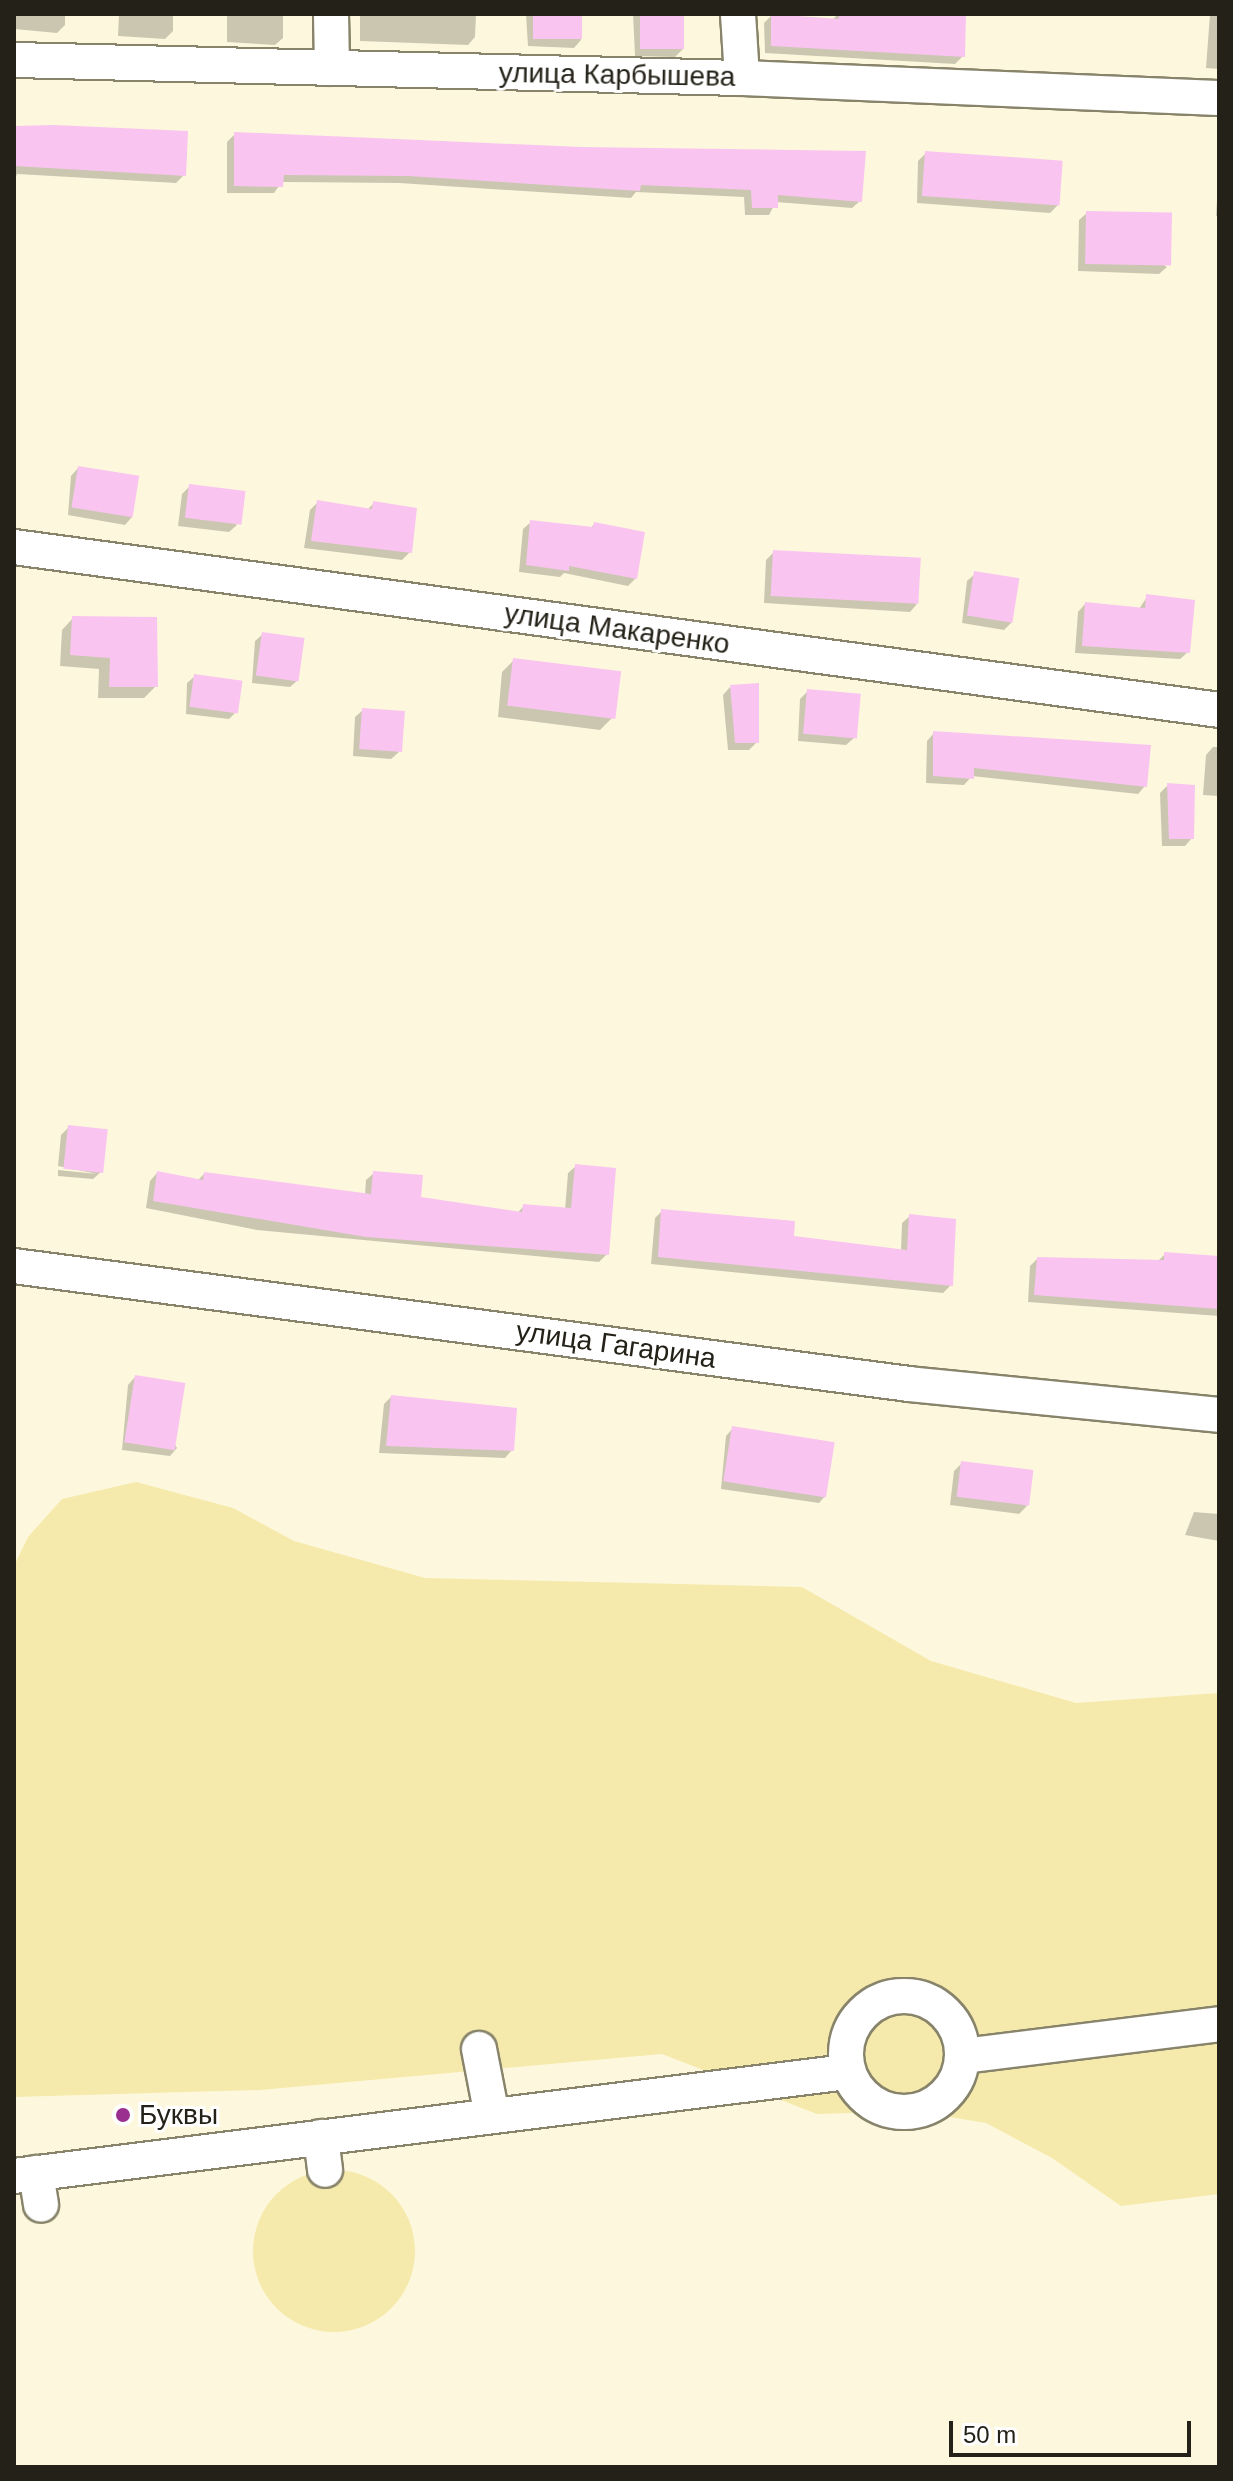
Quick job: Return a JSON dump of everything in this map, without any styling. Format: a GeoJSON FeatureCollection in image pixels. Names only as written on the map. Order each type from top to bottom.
{"type":"FeatureCollection","features":[{"type":"Feature","properties":{"kind":"street"},"geometry":{"type":"LineString","coordinates":[[331,14],[332,68]]}},
{"type":"Feature","properties":{"kind":"street"},"geometry":{"type":"LineString","coordinates":[[738,14],[742,78]]}},
{"type":"Feature","properties":{"kind":"street","name":"улица Карбышева"},"geometry":{"type":"LineString","coordinates":[[14,60],[742,78],[1219,98]]}},
{"type":"Feature","properties":{"kind":"street","name":"улица Макаренко"},"geometry":{"type":"LineString","coordinates":[[14,547],[1219,710]]}},
{"type":"Feature","properties":{"kind":"street","name":"улица Гагарина"},"geometry":{"type":"LineString","coordinates":[[14,1266],[909,1384],[1219,1415]]}},
{"type":"Feature","properties":{"kind":"street"},"geometry":{"type":"LineString","coordinates":[[911,1996],[938,2006],[957,2028],[963,2056],[958,2078],[946,2096],[906,2113],[885,2110],[861,2095],[847,2072],[846,2042],[858,2016],[882,1999],[911,1996]]}},
{"type":"Feature","properties":{"kind":"street"},"geometry":{"type":"LineString","coordinates":[[963,2056],[1219,2024]]}},
{"type":"Feature","properties":{"kind":"street"},"geometry":{"type":"LineString","coordinates":[[479,2049],[492,2116]]}},
{"type":"Feature","properties":{"kind":"street"},"geometry":{"type":"LineString","coordinates":[[30,2185],[323,2154],[492,2116],[847,2072]]}},
{"type":"Feature","properties":{"kind":"shaded area"},"geometry":{"type":"Polygon","coordinates":[[[136,1482],[233,1508],[294,1541],[425,1578],[802,1587],[931,1661],[1076,1703],[1219,1693],[1219,2194],[1121,2206],[1052,2158],[986,2123],[913,2111],[817,2114],[662,2054],[260,2090],[14,2097],[14,1566],[28,1537],[62,1499],[136,1482]]]}},
{"type":"Feature","properties":{"kind":"shaded area"},"geometry":{"type":"Polygon","coordinates":[[[334,2170],[365,2176],[391,2194],[409,2220],[415,2251],[409,2282],[391,2308],[365,2326],[334,2332],[303,2326],[277,2308],[259,2282],[253,2251],[259,2220],[277,2194],[303,2176],[334,2170]]]}},
{"type":"Feature","properties":{"kind":"building"},"geometry":{"type":"Polygon","coordinates":[[[533,14],[582,14],[582,39],[533,39],[533,14]]]}},
{"type":"Feature","properties":{"kind":"building"},"geometry":{"type":"Polygon","coordinates":[[[640,14],[684,14],[684,49],[640,49],[640,14]]]}},
{"type":"Feature","properties":{"kind":"building"},"geometry":{"type":"Polygon","coordinates":[[[771,14],[839,19],[839,14],[966,14],[965,57],[771,46],[771,14]]]}},
{"type":"Feature","properties":{"kind":"building"},"geometry":{"type":"Polygon","coordinates":[[[14,126],[188,131],[186,176],[14,166],[14,126]]]}},
{"type":"Feature","properties":{"kind":"building"},"geometry":{"type":"Polygon","coordinates":[[[234,132],[581,147],[866,151],[862,202],[778,195],[778,208],[752,208],[751,190],[641,185],[640,191],[408,176],[284,175],[283,187],[234,186],[234,132]]]}},
{"type":"Feature","properties":{"kind":"building"},"geometry":{"type":"Polygon","coordinates":[[[925,151],[1063,161],[1060,206],[922,196],[925,151]]]}},
{"type":"Feature","properties":{"kind":"building"},"geometry":{"type":"Polygon","coordinates":[[[1086,211],[1172,213],[1171,265],[1085,264],[1086,211]]]}},
{"type":"Feature","properties":{"kind":"building"},"geometry":{"type":"Polygon","coordinates":[[[78,466],[139,476],[133,517],[71,507],[78,466]]]}},
{"type":"Feature","properties":{"kind":"building"},"geometry":{"type":"Polygon","coordinates":[[[189,484],[246,491],[241,525],[185,518],[189,484]]]}},
{"type":"Feature","properties":{"kind":"building"},"geometry":{"type":"Polygon","coordinates":[[[317,500],[372,509],[373,501],[417,508],[412,553],[311,541],[317,500]]]}},
{"type":"Feature","properties":{"kind":"building"},"geometry":{"type":"Polygon","coordinates":[[[530,520],[593,527],[594,522],[645,532],[637,579],[569,566],[569,571],[526,565],[530,520]]]}},
{"type":"Feature","properties":{"kind":"building"},"geometry":{"type":"Polygon","coordinates":[[[773,550],[921,558],[918,604],[771,596],[773,550]]]}},
{"type":"Feature","properties":{"kind":"building"},"geometry":{"type":"Polygon","coordinates":[[[974,571],[1019,578],[1012,623],[967,615],[974,571]]]}},
{"type":"Feature","properties":{"kind":"building"},"geometry":{"type":"Polygon","coordinates":[[[1146,594],[1195,600],[1190,653],[1082,646],[1085,602],[1145,608],[1146,594]]]}},
{"type":"Feature","properties":{"kind":"building"},"geometry":{"type":"Polygon","coordinates":[[[72,616],[157,617],[158,687],[109,687],[110,658],[70,655],[72,616]]]}},
{"type":"Feature","properties":{"kind":"building"},"geometry":{"type":"Polygon","coordinates":[[[262,632],[305,638],[298,682],[256,676],[262,632]]]}},
{"type":"Feature","properties":{"kind":"building"},"geometry":{"type":"Polygon","coordinates":[[[513,658],[621,671],[615,719],[507,706],[513,658]]]}},
{"type":"Feature","properties":{"kind":"building"},"geometry":{"type":"Polygon","coordinates":[[[194,674],[243,681],[238,713],[189,707],[194,674]]]}},
{"type":"Feature","properties":{"kind":"building"},"geometry":{"type":"Polygon","coordinates":[[[759,683],[759,743],[735,743],[730,685],[759,683]]]}},
{"type":"Feature","properties":{"kind":"building"},"geometry":{"type":"Polygon","coordinates":[[[807,689],[861,694],[857,739],[803,734],[807,689]]]}},
{"type":"Feature","properties":{"kind":"building"},"geometry":{"type":"Polygon","coordinates":[[[362,708],[405,711],[402,752],[359,749],[362,708]]]}},
{"type":"Feature","properties":{"kind":"building"},"geometry":{"type":"Polygon","coordinates":[[[933,731],[1151,745],[1147,787],[974,768],[974,779],[933,776],[933,731]]]}},
{"type":"Feature","properties":{"kind":"building"},"geometry":{"type":"Polygon","coordinates":[[[1167,783],[1195,785],[1194,839],[1169,839],[1167,783]]]}},
{"type":"Feature","properties":{"kind":"building"},"geometry":{"type":"Polygon","coordinates":[[[68,1125],[108,1129],[103,1173],[63,1169],[68,1125]]]}},
{"type":"Feature","properties":{"kind":"building"},"geometry":{"type":"Polygon","coordinates":[[[575,1164],[616,1168],[609,1255],[366,1237],[153,1201],[157,1171],[203,1180],[204,1172],[371,1194],[373,1171],[423,1175],[421,1197],[522,1212],[523,1204],[571,1208],[575,1164]]]}},
{"type":"Feature","properties":{"kind":"building"},"geometry":{"type":"Polygon","coordinates":[[[661,1209],[795,1221],[794,1236],[907,1250],[909,1214],[956,1219],[953,1286],[658,1257],[661,1209]]]}},
{"type":"Feature","properties":{"kind":"building"},"geometry":{"type":"Polygon","coordinates":[[[1164,1252],[1219,1256],[1219,1309],[1034,1295],[1037,1257],[1164,1260],[1164,1252]]]}},
{"type":"Feature","properties":{"kind":"building"},"geometry":{"type":"Polygon","coordinates":[[[135,1375],[185,1383],[175,1450],[124,1442],[135,1375]]]}},
{"type":"Feature","properties":{"kind":"building"},"geometry":{"type":"Polygon","coordinates":[[[391,1395],[517,1408],[514,1451],[386,1446],[391,1395]]]}},
{"type":"Feature","properties":{"kind":"building"},"geometry":{"type":"Polygon","coordinates":[[[732,1426],[835,1442],[826,1498],[723,1481],[732,1426]]]}},
{"type":"Feature","properties":{"kind":"building"},"geometry":{"type":"Polygon","coordinates":[[[961,1461],[1033,1470],[1029,1506],[957,1497],[961,1461]]]}},
{"type":"Feature","properties":{"kind":"place","name":"Буквы"},"geometry":{"type":"Point","coordinates":[123,2115]}}]}
